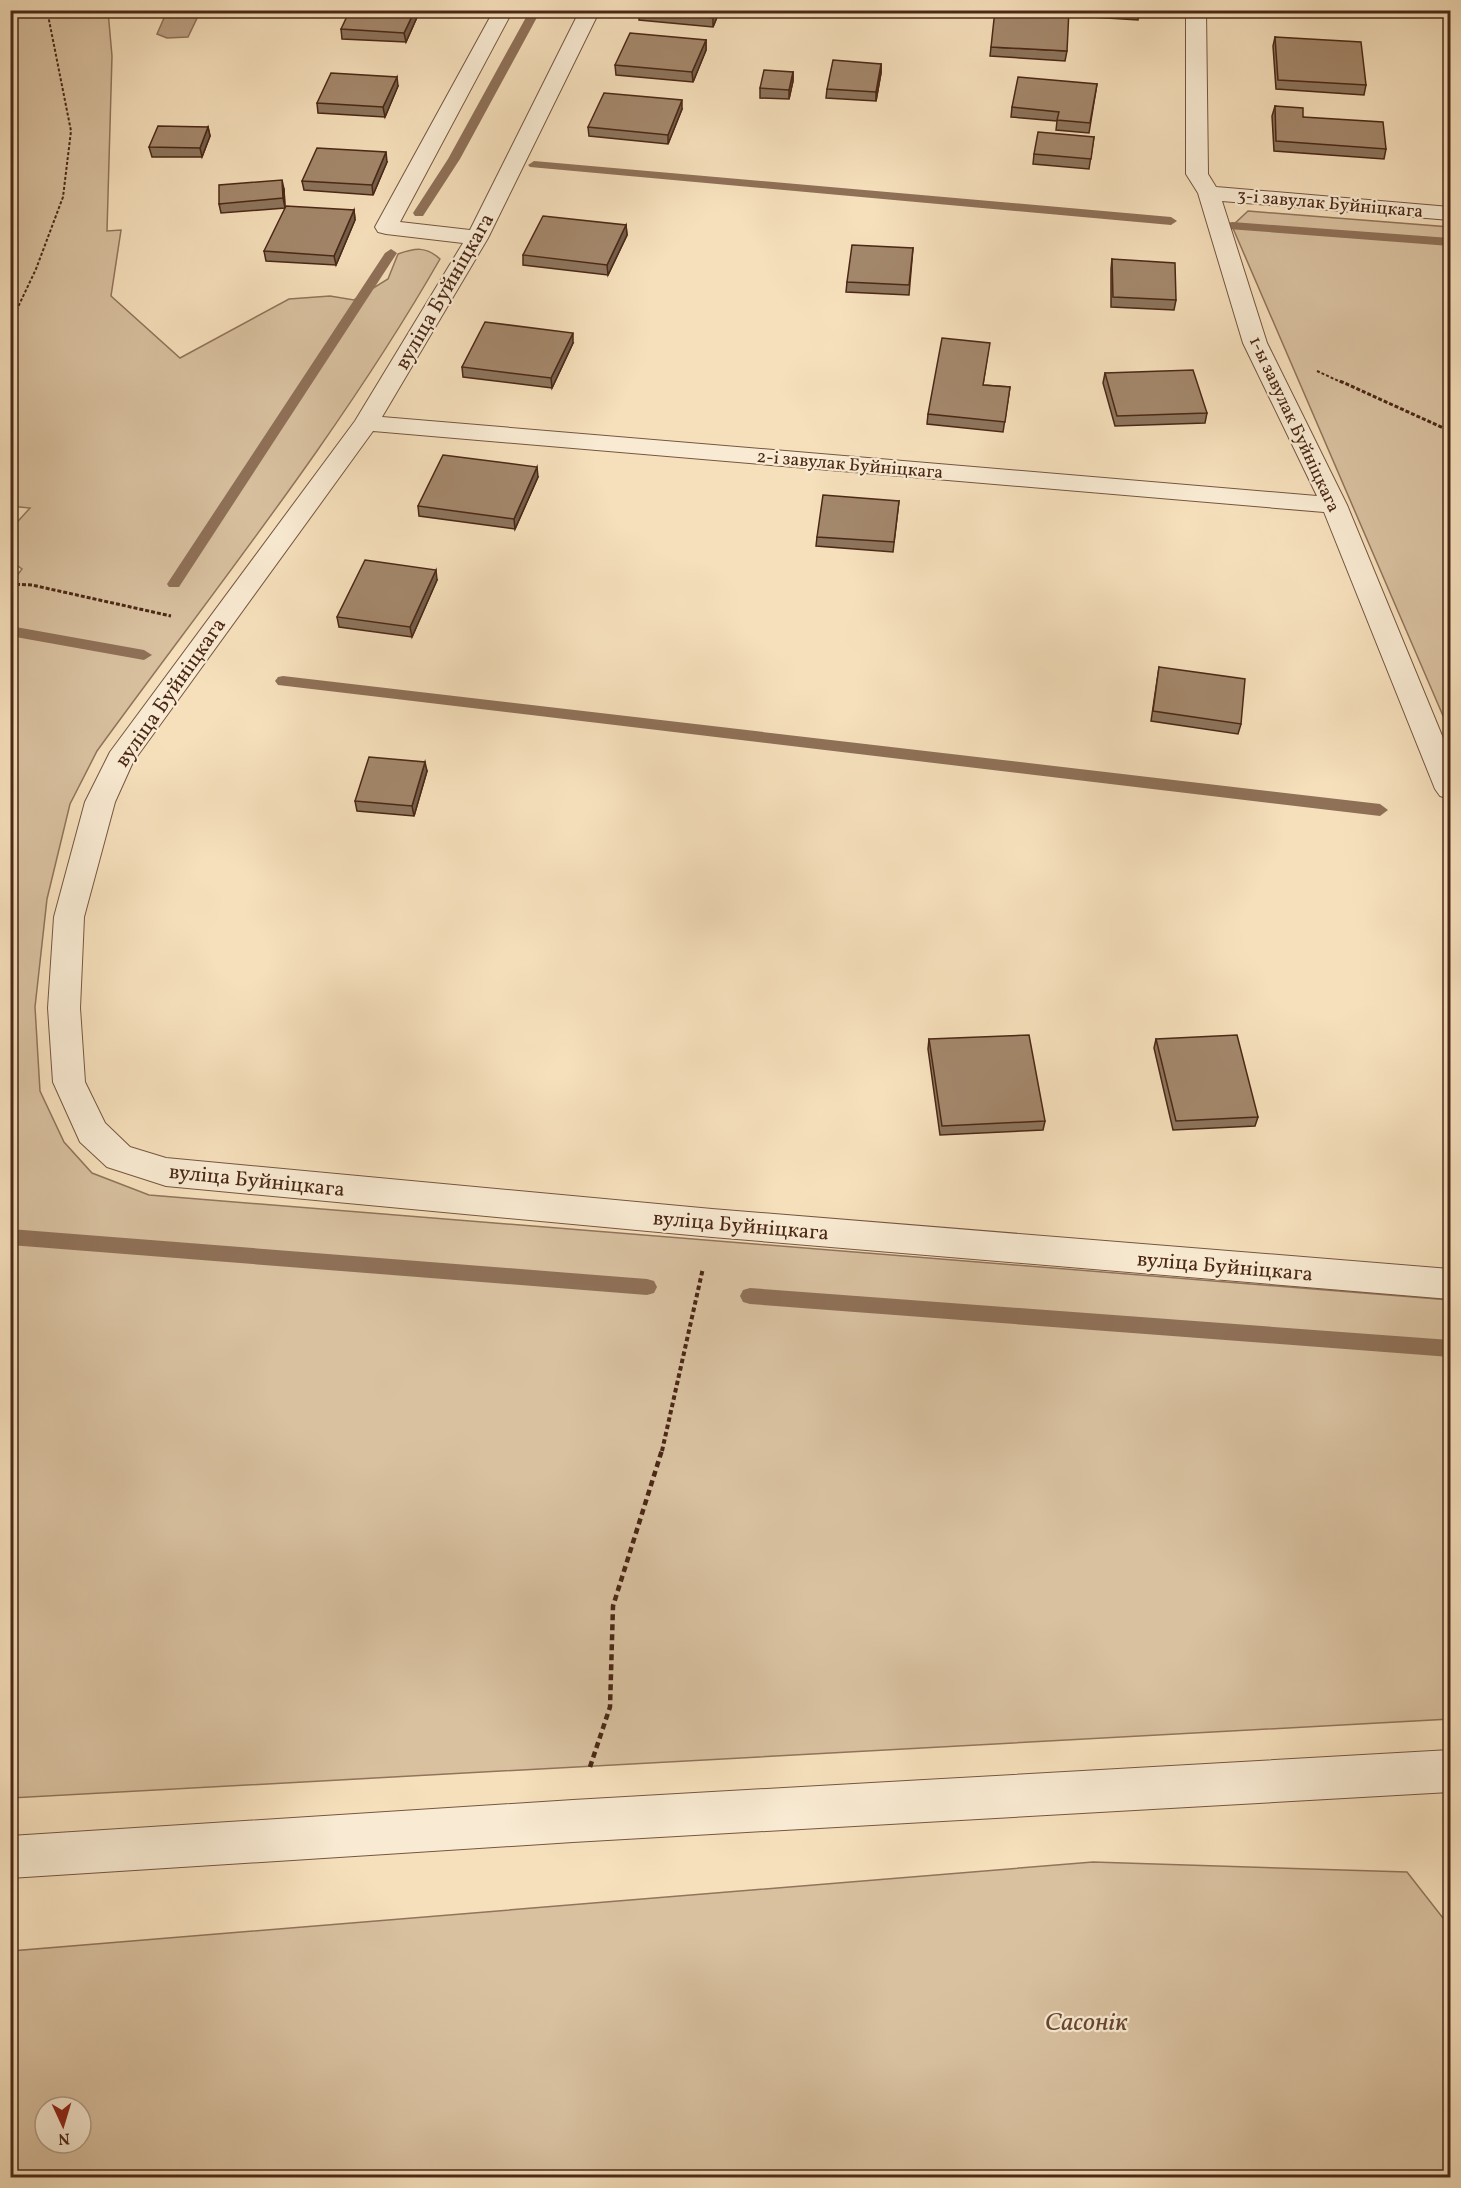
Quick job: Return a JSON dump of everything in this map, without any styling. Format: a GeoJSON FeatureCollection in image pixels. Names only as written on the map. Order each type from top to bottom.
{"type":"FeatureCollection","features":[{"type":"Feature","properties":{"kind":"street"},"geometry":{"type":"LineString","coordinates":[[477,238],[386,227],[504,10]]}},
{"type":"Feature","properties":{"kind":"street","name":"вуліца Буйніцкага"},"geometry":{"type":"LineString","coordinates":[[590,10],[477,238],[366,423],[215,626],[120,759],[100,802],[69,917],[64,1008],[69,1082],[92,1132],[119,1157],[166,1172],[712,1224],[1450,1284]]}},
{"type":"Feature","properties":{"kind":"street","name":"1-ы завулак Буйніцкага"},"geometry":{"type":"LineString","coordinates":[[1196,10],[1197,174],[1209,194],[1255,342],[1334,505],[1450,789]]}},
{"type":"Feature","properties":{"kind":"street","name":"3-і завулак Буйніцкага"},"geometry":{"type":"LineString","coordinates":[[1209,194],[1450,213]]}},
{"type":"Feature","properties":{"kind":"street","name":"2-і завулак Буйніцкага"},"geometry":{"type":"LineString","coordinates":[[366,423],[1334,505]]}},
{"type":"Feature","properties":{"kind":"street"},"geometry":{"type":"LineString","coordinates":[[10,1857],[573,1821],[1450,1771]]}},
{"type":"Feature","properties":{"kind":"path"},"geometry":{"type":"LineString","coordinates":[[10,324],[36,269],[63,197],[71,131],[47,10]]}},
{"type":"Feature","properties":{"kind":"path"},"geometry":{"type":"LineString","coordinates":[[1255,342],[1450,431]]}},
{"type":"Feature","properties":{"kind":"path"},"geometry":{"type":"LineString","coordinates":[[10,584],[32,585],[215,626]]}},
{"type":"Feature","properties":{"kind":"path"},"geometry":{"type":"LineString","coordinates":[[573,1821],[610,1707],[613,1606],[668,1431],[712,1224]]}},
{"type":"Feature","properties":{"kind":"green space"},"geometry":{"type":"Polygon","coordinates":[[[11,10],[108,11],[112,56],[107,231],[121,230],[111,296],[180,358],[289,299],[330,296],[354,300],[388,279],[398,254],[420,249],[440,259],[402,323],[319,448],[97,751],[70,804],[47,899],[35,1007],[40,1091],[64,1142],[92,1173],[149,1195],[1450,1300],[1450,1719],[11,1798],[10,585],[22,569],[11,561],[10,530],[30,508],[10,506],[10,369],[15,364],[10,363],[11,10]]]}},
{"type":"Feature","properties":{"kind":"green space"},"geometry":{"type":"Polygon","coordinates":[[[1248,211],[1450,227],[1450,732],[1232,226],[1248,211]]]}},
{"type":"Feature","properties":{"kind":"green space","name":"Сасонік"},"geometry":{"type":"Polygon","coordinates":[[[1093,1862],[1407,1872],[1450,1927],[1450,2177],[11,2177],[11,1951],[1093,1862]]]}},
{"type":"Feature","properties":{"kind":"shaded area"},"geometry":{"type":"Polygon","coordinates":[[[167,11],[193,11],[199,14],[188,37],[167,38],[157,34],[167,11]]]}},
{"type":"Feature","properties":{"kind":"building"},"geometry":{"type":"Polygon","coordinates":[[[350,10],[415,10],[404,33],[341,29],[350,10]]]}},
{"type":"Feature","properties":{"kind":"building"},"geometry":{"type":"Polygon","coordinates":[[[639,10],[716,10],[713,18],[639,10]]]}},
{"type":"Feature","properties":{"kind":"building"},"geometry":{"type":"Polygon","coordinates":[[[995,10],[1069,10],[1067,51],[991,47],[995,10]]]}},
{"type":"Feature","properties":{"kind":"building"},"geometry":{"type":"Polygon","coordinates":[[[630,33],[706,40],[692,72],[615,65],[630,33]]]}},
{"type":"Feature","properties":{"kind":"building"},"geometry":{"type":"Polygon","coordinates":[[[1275,37],[1361,42],[1366,85],[1278,80],[1275,37]]]}},
{"type":"Feature","properties":{"kind":"building"},"geometry":{"type":"Polygon","coordinates":[[[833,60],[881,64],[876,92],[827,89],[833,60]]]}},
{"type":"Feature","properties":{"kind":"building"},"geometry":{"type":"Polygon","coordinates":[[[764,70],[793,72],[789,90],[760,88],[764,70]]]}},
{"type":"Feature","properties":{"kind":"building"},"geometry":{"type":"Polygon","coordinates":[[[331,73],[397,77],[383,107],[317,103],[331,73]]]}},
{"type":"Feature","properties":{"kind":"building"},"geometry":{"type":"Polygon","coordinates":[[[1018,77],[1097,84],[1090,123],[1057,120],[1059,112],[1012,107],[1018,77]]]}},
{"type":"Feature","properties":{"kind":"building"},"geometry":{"type":"Polygon","coordinates":[[[604,93],[682,100],[668,135],[588,127],[604,93]]]}},
{"type":"Feature","properties":{"kind":"building"},"geometry":{"type":"Polygon","coordinates":[[[1275,106],[1303,108],[1303,117],[1383,122],[1386,149],[1276,141],[1275,106]]]}},
{"type":"Feature","properties":{"kind":"building"},"geometry":{"type":"Polygon","coordinates":[[[158,126],[208,127],[200,148],[149,147],[158,126]]]}},
{"type":"Feature","properties":{"kind":"building"},"geometry":{"type":"Polygon","coordinates":[[[1038,132],[1094,137],[1091,159],[1034,154],[1038,132]]]}},
{"type":"Feature","properties":{"kind":"building"},"geometry":{"type":"Polygon","coordinates":[[[317,148],[386,152],[372,185],[302,181],[317,148]]]}},
{"type":"Feature","properties":{"kind":"building"},"geometry":{"type":"Polygon","coordinates":[[[282,180],[283,198],[219,204],[219,185],[282,180]]]}},
{"type":"Feature","properties":{"kind":"building"},"geometry":{"type":"Polygon","coordinates":[[[286,206],[354,210],[334,256],[264,251],[286,206]]]}},
{"type":"Feature","properties":{"kind":"building"},"geometry":{"type":"Polygon","coordinates":[[[543,216],[626,225],[607,265],[523,255],[543,216]]]}},
{"type":"Feature","properties":{"kind":"building"},"geometry":{"type":"Polygon","coordinates":[[[852,245],[913,248],[909,285],[847,282],[852,245]]]}},
{"type":"Feature","properties":{"kind":"building"},"geometry":{"type":"Polygon","coordinates":[[[1112,259],[1175,263],[1176,300],[1113,297],[1112,259]]]}},
{"type":"Feature","properties":{"kind":"building"},"geometry":{"type":"Polygon","coordinates":[[[485,322],[573,333],[551,378],[462,367],[485,322]]]}},
{"type":"Feature","properties":{"kind":"building"},"geometry":{"type":"Polygon","coordinates":[[[942,338],[990,343],[983,385],[1010,387],[1005,422],[928,414],[942,338]]]}},
{"type":"Feature","properties":{"kind":"building"},"geometry":{"type":"Polygon","coordinates":[[[1193,370],[1207,413],[1117,416],[1105,373],[1193,370]]]}},
{"type":"Feature","properties":{"kind":"building"},"geometry":{"type":"Polygon","coordinates":[[[443,455],[537,467],[514,519],[418,506],[443,455]]]}},
{"type":"Feature","properties":{"kind":"building"},"geometry":{"type":"Polygon","coordinates":[[[823,495],[899,501],[894,542],[817,537],[823,495]]]}},
{"type":"Feature","properties":{"kind":"building"},"geometry":{"type":"Polygon","coordinates":[[[365,560],[436,570],[410,627],[337,617],[365,560]]]}},
{"type":"Feature","properties":{"kind":"building"},"geometry":{"type":"Polygon","coordinates":[[[1159,667],[1245,679],[1241,724],[1153,711],[1159,667]]]}},
{"type":"Feature","properties":{"kind":"building"},"geometry":{"type":"Polygon","coordinates":[[[369,757],[425,762],[412,806],[355,801],[369,757]]]}},
{"type":"Feature","properties":{"kind":"building"},"geometry":{"type":"Polygon","coordinates":[[[1029,1035],[1045,1121],[942,1126],[929,1039],[1029,1035]]]}},
{"type":"Feature","properties":{"kind":"building"},"geometry":{"type":"Polygon","coordinates":[[[1237,1035],[1258,1117],[1176,1121],[1156,1039],[1237,1035]]]}},
{"type":"Feature","properties":{"kind":"waterway"},"geometry":{"type":"LineString","coordinates":[[419,213],[454,159],[536,10]]}},
{"type":"Feature","properties":{"kind":"waterway"},"geometry":{"type":"LineString","coordinates":[[534,165],[1171,221]]}},
{"type":"Feature","properties":{"kind":"waterway"},"geometry":{"type":"LineString","coordinates":[[1232,226],[1450,242]]}},
{"type":"Feature","properties":{"kind":"waterway"},"geometry":{"type":"LineString","coordinates":[[174,584],[391,253]]}},
{"type":"Feature","properties":{"kind":"waterway"},"geometry":{"type":"LineString","coordinates":[[10,631],[144,655]]}},
{"type":"Feature","properties":{"kind":"waterway"},"geometry":{"type":"LineString","coordinates":[[283,681],[1380,810]]}},
{"type":"Feature","properties":{"kind":"waterway"},"geometry":{"type":"LineString","coordinates":[[10,1237],[647,1287]]}},
{"type":"Feature","properties":{"kind":"waterway"},"geometry":{"type":"LineString","coordinates":[[750,1296],[1450,1349]]}}]}
